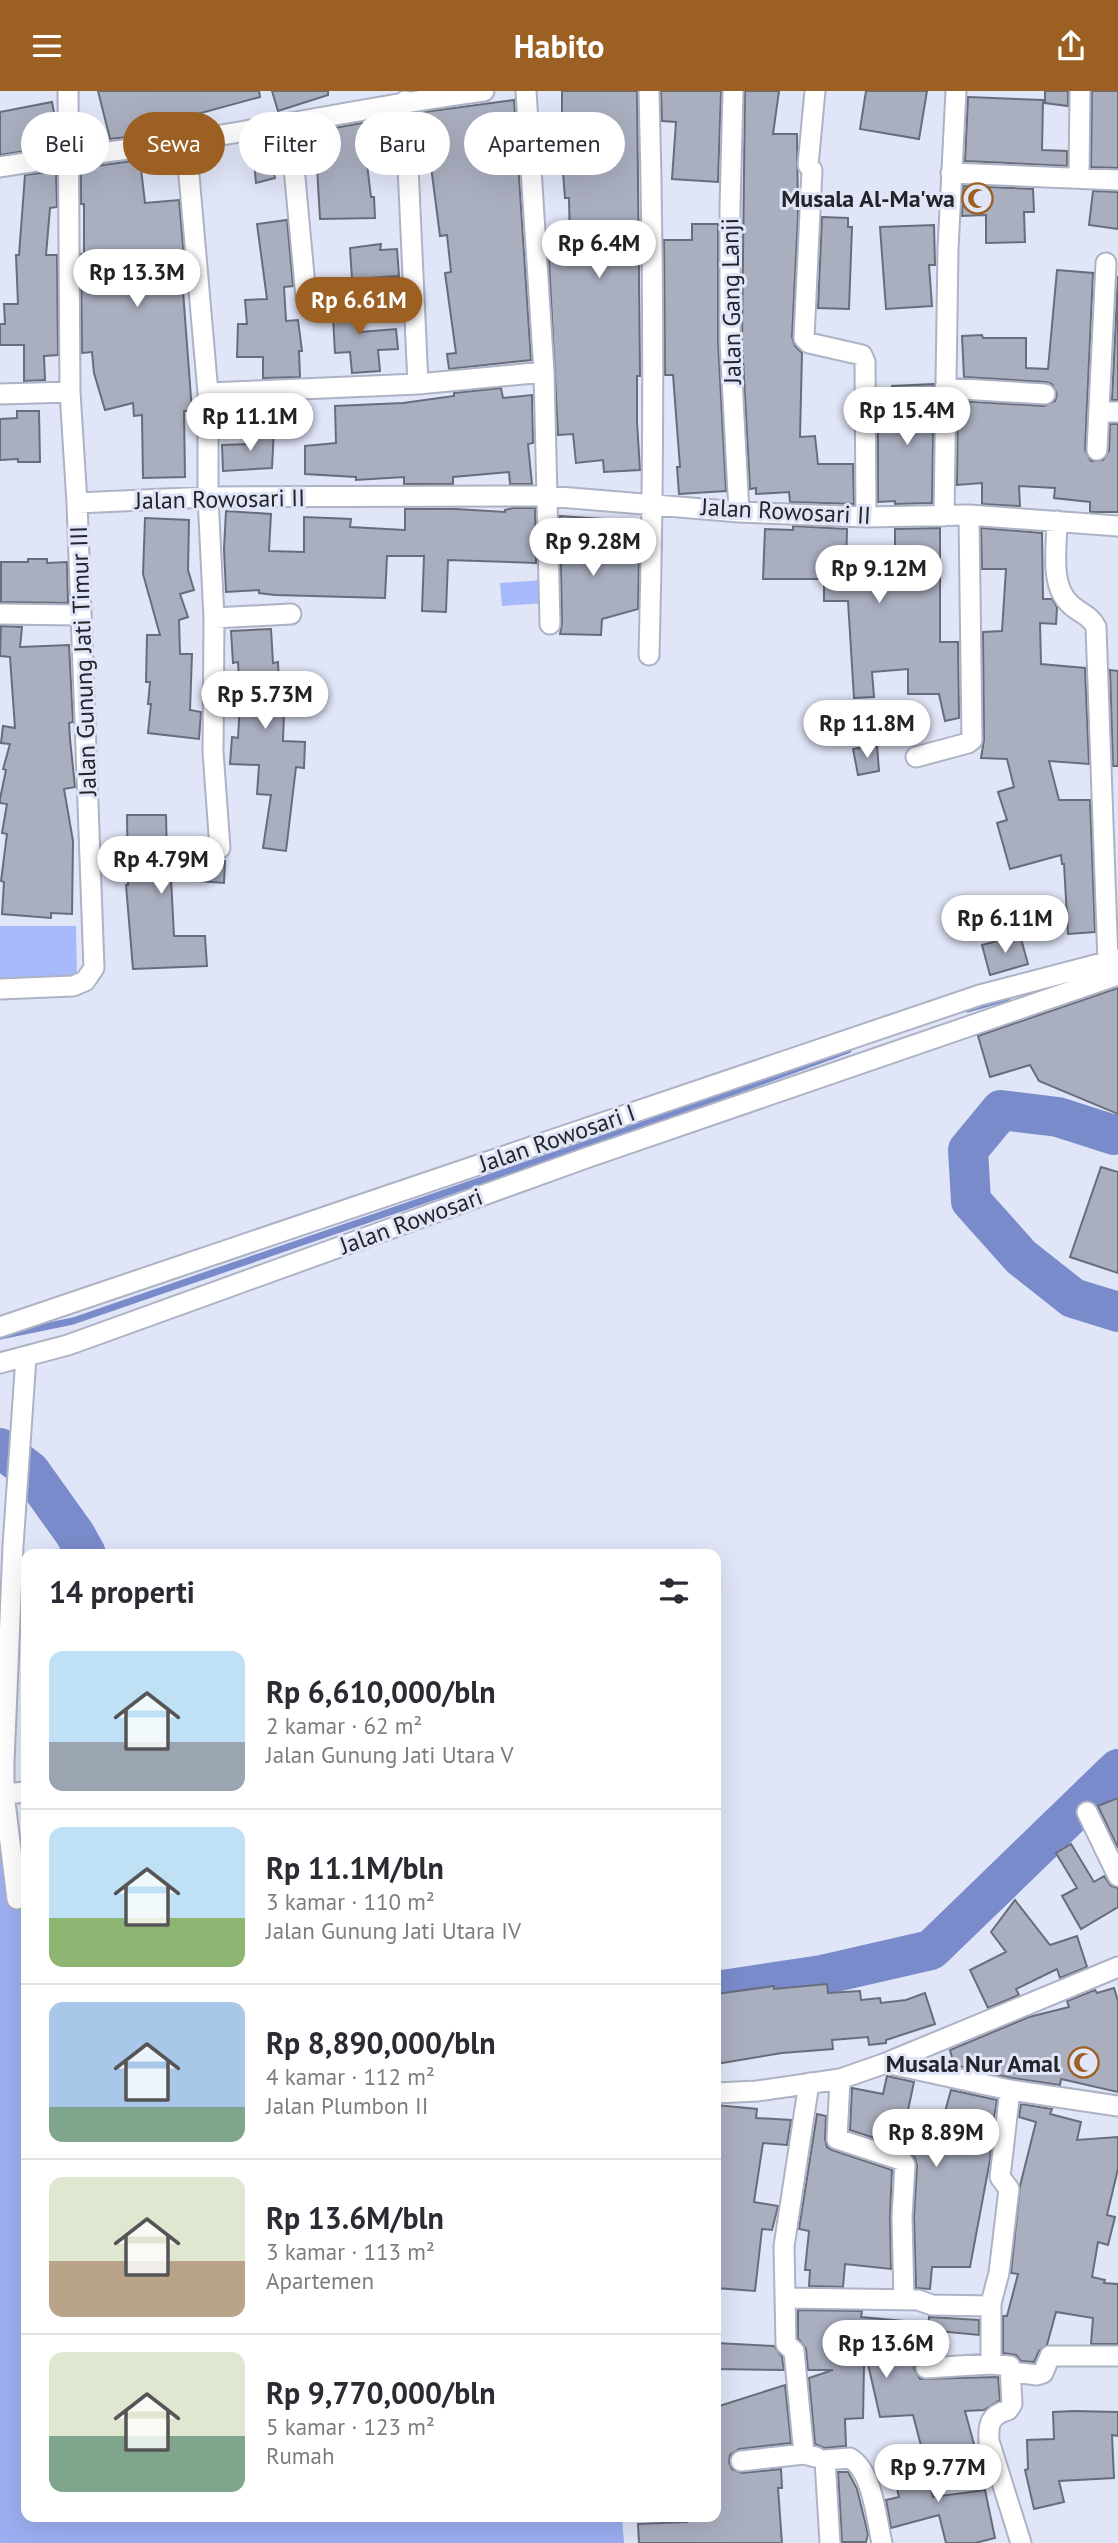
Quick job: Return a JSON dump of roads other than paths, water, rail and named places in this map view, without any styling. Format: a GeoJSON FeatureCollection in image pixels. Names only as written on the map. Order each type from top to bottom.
{"type":"FeatureCollection","features":[{"type":"Feature","properties":{"kind":"street","name":"Jalan Gunung Jati Timur III"},"geometry":{"type":"LineString","coordinates":[[68,91],[68,112]]}},
{"type":"Feature","properties":{"kind":"street"},"geometry":{"type":"LineString","coordinates":[[341,114],[405,101],[484,91]]}},
{"type":"Feature","properties":{"kind":"street"},"geometry":{"type":"LineString","coordinates":[[526,91],[544,372],[550,624]]}},
{"type":"Feature","properties":{"kind":"street"},"geometry":{"type":"LineString","coordinates":[[649,91],[653,254],[653,503],[649,655]]}},
{"type":"Feature","properties":{"kind":"street","name":"Jalan Gang Lanji"},"geometry":{"type":"LineString","coordinates":[[733,91],[730,341],[738,512]]}},
{"type":"Feature","properties":{"kind":"street"},"geometry":{"type":"LineString","coordinates":[[815,91],[808,165],[812,170],[804,338],[809,343],[862,355],[865,362],[866,517]]}},
{"type":"Feature","properties":{"kind":"street"},"geometry":{"type":"LineString","coordinates":[[944,516],[951,173],[956,91]]}},
{"type":"Feature","properties":{"kind":"street"},"geometry":{"type":"LineString","coordinates":[[1079,177],[1080,91]]}},
{"type":"Feature","properties":{"kind":"street"},"geometry":{"type":"LineString","coordinates":[[405,101],[418,384]]}},
{"type":"Feature","properties":{"kind":"street"},"geometry":{"type":"LineString","coordinates":[[0,167],[21,163]]}},
{"type":"Feature","properties":{"kind":"street"},"geometry":{"type":"LineString","coordinates":[[951,173],[1118,180]]}},
{"type":"Feature","properties":{"kind":"street","name":"Jalan Gunung Jati Timur III"},"geometry":{"type":"LineString","coordinates":[[0,989],[73,986],[85,981],[94,968],[71,392],[67,175]]}},
{"type":"Feature","properties":{"kind":"street"},"geometry":{"type":"LineString","coordinates":[[189,175],[208,393],[208,497],[214,618],[213,752],[220,848]]}},
{"type":"Feature","properties":{"kind":"street"},"geometry":{"type":"LineString","coordinates":[[295,175],[306,297]]}},
{"type":"Feature","properties":{"kind":"street"},"geometry":{"type":"LineString","coordinates":[[1097,450],[1109,412],[1106,263]]}},
{"type":"Feature","properties":{"kind":"street"},"geometry":{"type":"LineString","coordinates":[[208,393],[418,384],[544,372]]}},
{"type":"Feature","properties":{"kind":"street"},"geometry":{"type":"LineString","coordinates":[[945,388],[1045,394]]}},
{"type":"Feature","properties":{"kind":"street"},"geometry":{"type":"LineString","coordinates":[[0,394],[71,392]]}},
{"type":"Feature","properties":{"kind":"street","name":"Jalan Rowosari II"},"geometry":{"type":"LineString","coordinates":[[77,503],[208,497],[547,496],[738,512],[866,517],[969,515],[1118,526]]}},
{"type":"Feature","properties":{"kind":"street"},"geometry":{"type":"LineString","coordinates":[[916,757],[972,740],[969,515]]}},
{"type":"Feature","properties":{"kind":"street"},"geometry":{"type":"LineString","coordinates":[[1057,521],[1056,577],[1070,604],[1091,618],[1096,627],[1115,965]]}},
{"type":"Feature","properties":{"kind":"street"},"geometry":{"type":"LineString","coordinates":[[0,614],[81,615]]}},
{"type":"Feature","properties":{"kind":"street"},"geometry":{"type":"LineString","coordinates":[[214,618],[291,614]]}},
{"type":"Feature","properties":{"kind":"street","name":"Jalan Rowosari"},"geometry":{"type":"LineString","coordinates":[[0,1363],[68,1345],[586,1158],[981,1023],[1115,965]]}},
{"type":"Feature","properties":{"kind":"street","name":"Jalan Rowosari I"},"geometry":{"type":"LineString","coordinates":[[0,1327],[967,999],[1115,965]]}},
{"type":"Feature","properties":{"kind":"street"},"geometry":{"type":"LineString","coordinates":[[14,1900],[2,1762],[26,1357]]}},
{"type":"Feature","properties":{"kind":"street"},"geometry":{"type":"LineString","coordinates":[[4,1794],[21,1793]]}},
{"type":"Feature","properties":{"kind":"street"},"geometry":{"type":"LineString","coordinates":[[1087,1812],[1118,1876]]}},
{"type":"Feature","properties":{"kind":"street"},"geometry":{"type":"LineString","coordinates":[[721,2093],[757,2091],[840,2078],[886,2063],[1118,1967]]}},
{"type":"Feature","properties":{"kind":"street"},"geometry":{"type":"LineString","coordinates":[[886,2063],[1010,2089],[1118,2106]]}},
{"type":"Feature","properties":{"kind":"street"},"geometry":{"type":"LineString","coordinates":[[840,2078],[837,2139],[901,2160],[905,2165],[902,2217],[904,2300]]}},
{"type":"Feature","properties":{"kind":"street"},"geometry":{"type":"LineString","coordinates":[[804,2453],[794,2351],[786,2344],[784,2246],[809,2083]]}},
{"type":"Feature","properties":{"kind":"street"},"geometry":{"type":"LineString","coordinates":[[991,2364],[991,2306],[999,2273],[1009,2189],[1000,2177],[1010,2089]]}},
{"type":"Feature","properties":{"kind":"street"},"geometry":{"type":"LineString","coordinates":[[786,2298],[918,2300],[932,2305],[991,2306]]}},
{"type":"Feature","properties":{"kind":"street"},"geometry":{"type":"LineString","coordinates":[[1012,2372],[1037,2375],[1042,2373],[1050,2356],[1118,2356]]}},
{"type":"Feature","properties":{"kind":"street"},"geometry":{"type":"LineString","coordinates":[[926,2368],[991,2364],[1010,2366],[1011,2407],[998,2413],[988,2426],[989,2441],[1021,2543]]}},
{"type":"Feature","properties":{"kind":"street"},"geometry":{"type":"LineString","coordinates":[[741,2461],[804,2453],[825,2460],[850,2458],[860,2466],[868,2482],[882,2543]]}},
{"type":"Feature","properties":{"kind":"street"},"geometry":{"type":"LineString","coordinates":[[825,2460],[830,2543]]}},
{"type":"Feature","properties":{"kind":"waterway"},"geometry":{"type":"LineString","coordinates":[[968,1009],[1007,998]]}},
{"type":"Feature","properties":{"kind":"waterway"},"geometry":{"type":"LineString","coordinates":[[0,1336],[73,1321],[645,1124],[848,1050]]}},
{"type":"Feature","properties":{"kind":"waterway"},"geometry":{"type":"LineString","coordinates":[[1118,1134],[1058,1117],[1001,1110],[968,1150],[971,1201],[1021,1257],[1073,1298],[1118,1312]]}},
{"type":"Feature","properties":{"kind":"waterway"},"geometry":{"type":"LineString","coordinates":[[0,1448],[30,1471],[83,1549]]}},
{"type":"Feature","properties":{"kind":"waterway"},"geometry":{"type":"LineString","coordinates":[[721,1990],[822,1975],[931,1950],[1118,1769]]}},
{"type":"Feature","properties":{"kind":"place","name":"Musala Al-Ma'wa"},"geometry":{"type":"Point","coordinates":[978,198]}},
{"type":"Feature","properties":{"kind":"place","name":"Musala Nur Amal"},"geometry":{"type":"Point","coordinates":[1083,2063]}}]}
